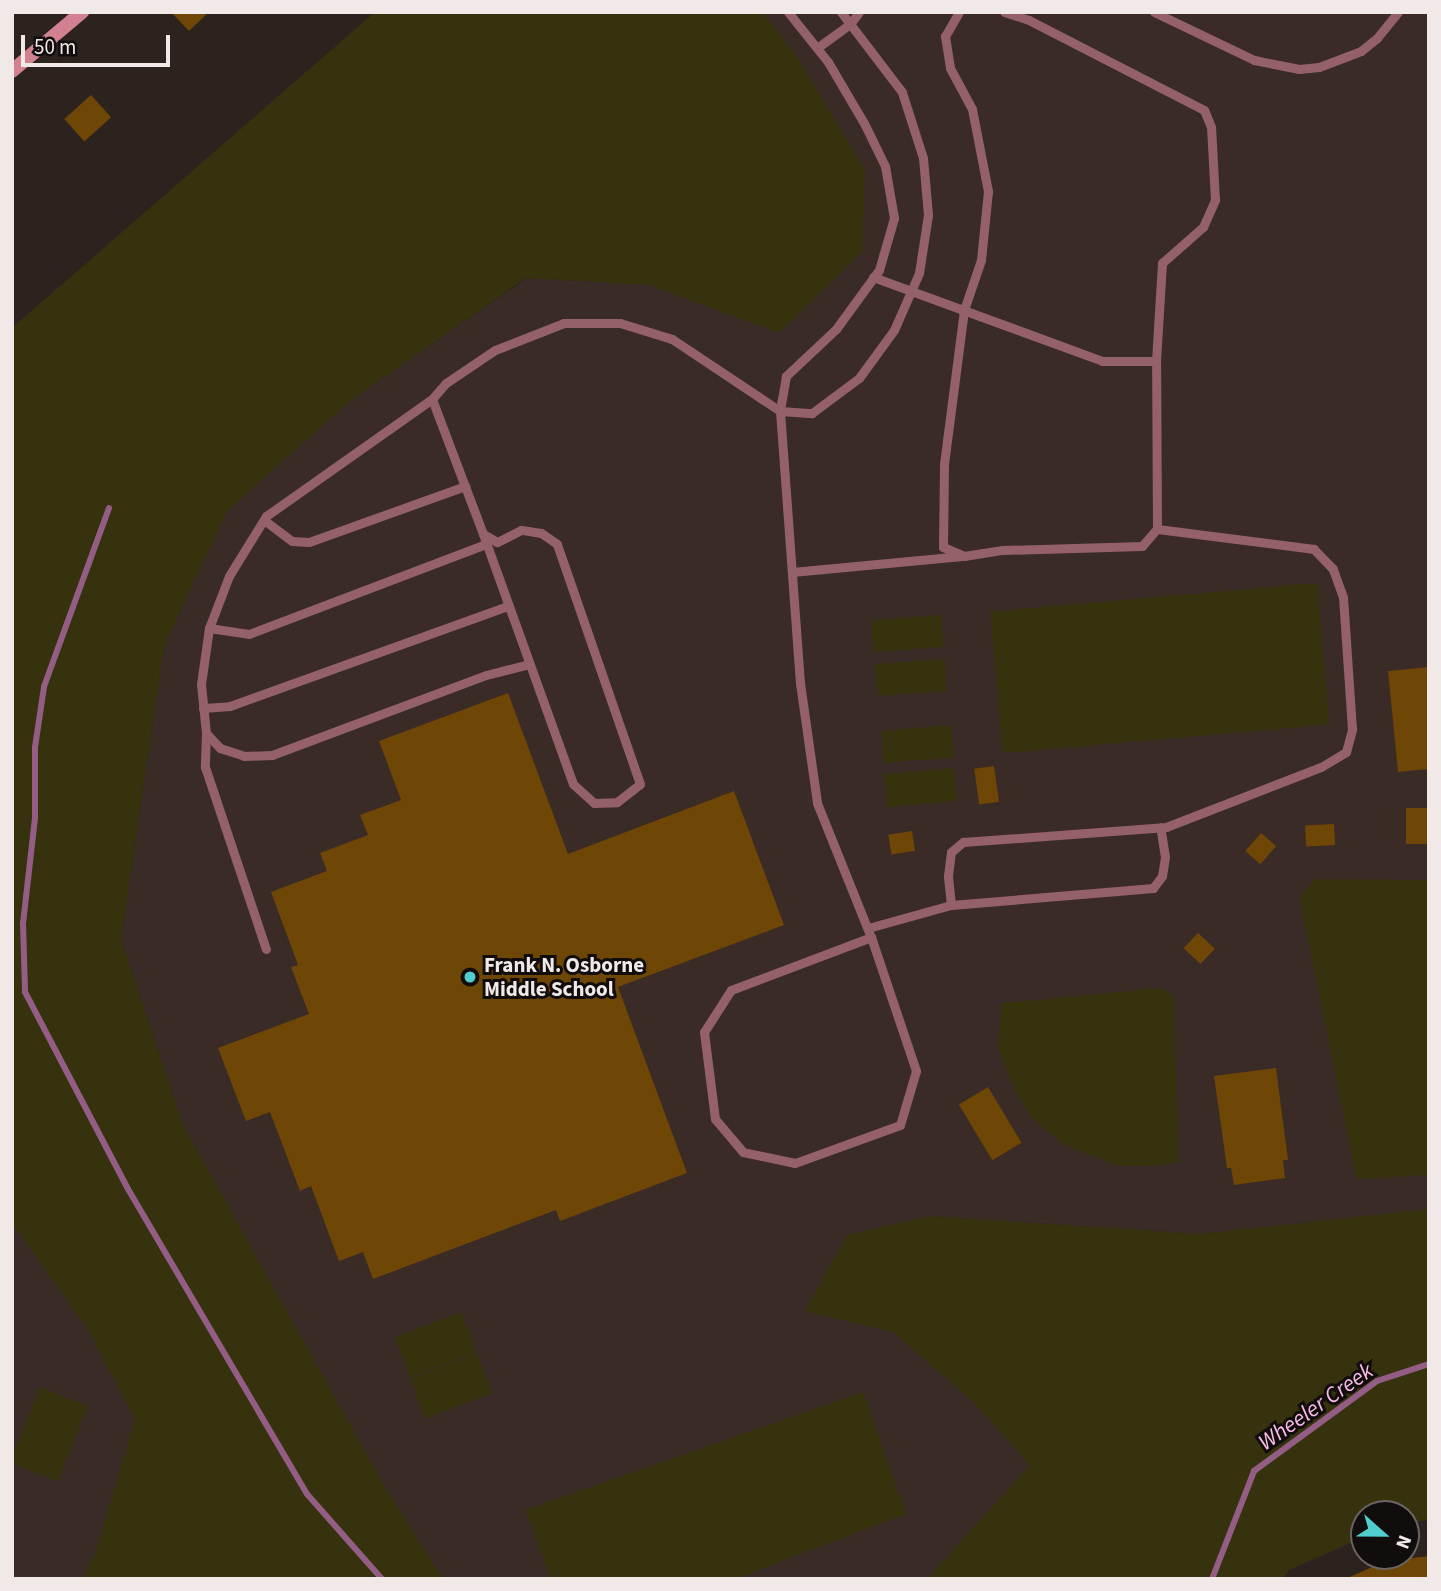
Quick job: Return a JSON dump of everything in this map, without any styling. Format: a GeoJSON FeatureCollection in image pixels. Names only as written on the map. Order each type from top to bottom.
{"type":"FeatureCollection","features":[{"type":"Feature","properties":{"kind":"main road"},"geometry":{"type":"LineString","coordinates":[[12,71],[82,12]]}},
{"type":"Feature","properties":{"kind":"lane"},"geometry":{"type":"LineString","coordinates":[[788,12],[817,48],[864,123],[885,166],[894,218],[879,270],[836,329],[786,376],[780,411],[800,683],[817,803],[869,933],[916,1071],[900,1125],[795,1163],[743,1152],[715,1119],[704,1032],[731,990],[869,933],[951,905],[1153,888],[1163,876],[1165,857],[1160,827]]}},
{"type":"Feature","properties":{"kind":"lane"},"geometry":{"type":"LineString","coordinates":[[266,949],[205,767],[201,684],[209,628],[229,576],[264,520],[356,450],[432,399],[446,383],[495,350],[564,323],[620,323],[672,339],[780,411],[812,413],[859,378],[894,330],[919,273],[928,215],[923,158],[902,92],[841,12]]}},
{"type":"Feature","properties":{"kind":"lane"},"geometry":{"type":"LineString","coordinates":[[817,48],[850,23],[859,12]]}},
{"type":"Feature","properties":{"kind":"lane"},"geometry":{"type":"LineString","coordinates":[[959,12],[945,36],[950,68],[972,109],[988,191],[981,260],[964,310],[944,465],[943,547],[964,556]]}},
{"type":"Feature","properties":{"kind":"lane"},"geometry":{"type":"LineString","coordinates":[[792,572],[1003,550],[1143,546],[1157,529],[1156,361],[1162,263],[1203,227],[1215,200],[1211,128],[1204,110],[1029,20],[1004,12]]}},
{"type":"Feature","properties":{"kind":"lane"},"geometry":{"type":"LineString","coordinates":[[1154,12],[1254,60],[1299,69],[1320,66],[1361,51],[1377,38],[1398,12]]}},
{"type":"Feature","properties":{"kind":"lane"},"geometry":{"type":"LineString","coordinates":[[873,277],[1102,361],[1156,361]]}},
{"type":"Feature","properties":{"kind":"lane"},"geometry":{"type":"LineString","coordinates":[[209,628],[249,634],[484,539],[497,542],[521,530],[541,533],[557,544],[634,759],[640,784],[617,802],[594,803],[573,784],[529,664],[508,606],[484,539],[465,486],[432,399]]}},
{"type":"Feature","properties":{"kind":"lane"},"geometry":{"type":"LineString","coordinates":[[264,520],[292,541],[309,542],[465,486]]}},
{"type":"Feature","properties":{"kind":"lane"},"geometry":{"type":"LineString","coordinates":[[951,905],[948,876],[951,852],[963,842],[1160,827],[1321,767],[1346,752],[1352,729],[1343,597],[1333,569],[1314,549],[1157,529]]}},
{"type":"Feature","properties":{"kind":"lane"},"geometry":{"type":"LineString","coordinates":[[203,708],[230,706],[508,606]]}},
{"type":"Feature","properties":{"kind":"lane"},"geometry":{"type":"LineString","coordinates":[[205,733],[220,748],[244,756],[272,755],[486,675],[529,664]]}},
{"type":"Feature","properties":{"kind":"shaded area"},"geometry":{"type":"Polygon","coordinates":[[[375,12],[762,12],[795,54],[865,170],[862,252],[779,333],[649,285],[526,278],[349,402],[227,511],[164,646],[121,940],[183,1125],[385,1487],[443,1579],[84,1579],[98,1544],[135,1419],[88,1330],[12,1223],[12,328],[375,12]]]}},
{"type":"Feature","properties":{"kind":"shaded area"},"geometry":{"type":"Polygon","coordinates":[[[762,12],[1429,12],[1429,1209],[1199,1234],[930,1216],[805,1311],[893,1332],[973,1402],[1031,1465],[927,1579],[443,1579],[385,1487],[183,1125],[121,940],[164,646],[227,511],[349,402],[527,278],[649,285],[779,333],[795,54],[762,12]]]}},
{"type":"Feature","properties":{"kind":"shaded area"},"geometry":{"type":"Polygon","coordinates":[[[1317,583],[1329,724],[1003,753],[990,612],[1317,583]]]}},
{"type":"Feature","properties":{"kind":"shaded area"},"geometry":{"type":"Polygon","coordinates":[[[941,615],[943,647],[873,652],[871,620],[941,615]]]}},
{"type":"Feature","properties":{"kind":"shaded area"},"geometry":{"type":"Polygon","coordinates":[[[945,659],[947,691],[877,696],[875,664],[945,659]]]}},
{"type":"Feature","properties":{"kind":"shaded area"},"geometry":{"type":"Polygon","coordinates":[[[951,725],[954,757],[884,763],[881,731],[951,725]]]}},
{"type":"Feature","properties":{"kind":"shaded area"},"geometry":{"type":"Polygon","coordinates":[[[954,768],[957,801],[887,807],[884,774],[954,768]]]}},
{"type":"Feature","properties":{"kind":"shaded area"},"geometry":{"type":"Polygon","coordinates":[[[1315,879],[1429,880],[1429,1175],[1357,1179],[1299,897],[1315,879]]]}},
{"type":"Feature","properties":{"kind":"shaded area"},"geometry":{"type":"Polygon","coordinates":[[[1162,988],[1173,996],[1179,1162],[1155,1166],[1119,1166],[1067,1146],[1033,1120],[1012,1085],[998,1046],[1002,1003],[1162,988]]]}},
{"type":"Feature","properties":{"kind":"shaded area"},"geometry":{"type":"Polygon","coordinates":[[[1429,1209],[1429,1520],[1420,1521],[1420,1500],[1350,1500],[1350,1543],[1289,1570],[1283,1579],[927,1579],[1030,1465],[973,1402],[893,1332],[805,1311],[847,1235],[930,1216],[1199,1234],[1429,1209]]]}},
{"type":"Feature","properties":{"kind":"shaded area"},"geometry":{"type":"Polygon","coordinates":[[[12,1223],[88,1330],[136,1419],[98,1544],[84,1579],[12,1579],[12,1223]]]}},
{"type":"Feature","properties":{"kind":"shaded area"},"geometry":{"type":"Polygon","coordinates":[[[461,1312],[476,1352],[410,1378],[395,1337],[461,1312]]]}},
{"type":"Feature","properties":{"kind":"shaded area"},"geometry":{"type":"Polygon","coordinates":[[[477,1353],[492,1393],[425,1419],[410,1379],[477,1353]]]}},
{"type":"Feature","properties":{"kind":"shaded area"},"geometry":{"type":"Polygon","coordinates":[[[40,1387],[88,1406],[58,1482],[12,1463],[12,1456],[40,1387]]]}},
{"type":"Feature","properties":{"kind":"shaded area"},"geometry":{"type":"Polygon","coordinates":[[[863,1392],[906,1514],[735,1579],[551,1579],[525,1510],[863,1392]]]}},
{"type":"Feature","properties":{"kind":"building"},"geometry":{"type":"Polygon","coordinates":[[[171,12],[209,12],[189,31],[171,12]]]}},
{"type":"Feature","properties":{"kind":"building"},"geometry":{"type":"Polygon","coordinates":[[[91,95],[111,117],[84,141],[64,119],[91,95]]]}},
{"type":"Feature","properties":{"kind":"building"},"geometry":{"type":"Polygon","coordinates":[[[1429,667],[1429,769],[1398,772],[1388,671],[1429,667]]]}},
{"type":"Feature","properties":{"kind":"building","name":"Frank N. Osborne Middle School"},"geometry":{"type":"Polygon","coordinates":[[[508,693],[568,854],[734,791],[784,925],[618,987],[687,1173],[560,1221],[556,1210],[373,1279],[363,1252],[339,1261],[311,1186],[300,1191],[270,1112],[246,1121],[218,1048],[309,1014],[291,967],[298,965],[271,892],[327,871],[320,853],[368,835],[360,815],[401,800],[379,741],[508,693]]]}},
{"type":"Feature","properties":{"kind":"building"},"geometry":{"type":"Polygon","coordinates":[[[994,766],[999,802],[979,804],[974,769],[994,766]]]}},
{"type":"Feature","properties":{"kind":"building"},"geometry":{"type":"Polygon","coordinates":[[[1406,808],[1429,808],[1429,844],[1406,844],[1406,808]]]}},
{"type":"Feature","properties":{"kind":"building"},"geometry":{"type":"Polygon","coordinates":[[[1334,824],[1335,845],[1306,846],[1305,826],[1334,824]]]}},
{"type":"Feature","properties":{"kind":"building"},"geometry":{"type":"Polygon","coordinates":[[[912,831],[915,851],[891,855],[888,835],[912,831]]]}},
{"type":"Feature","properties":{"kind":"building"},"geometry":{"type":"Polygon","coordinates":[[[1261,833],[1276,846],[1260,864],[1245,851],[1261,833]]]}},
{"type":"Feature","properties":{"kind":"building"},"geometry":{"type":"Polygon","coordinates":[[[1198,933],[1215,949],[1200,964],[1184,948],[1198,933]]]}},
{"type":"Feature","properties":{"kind":"building"},"geometry":{"type":"Polygon","coordinates":[[[1276,1068],[1288,1160],[1283,1160],[1285,1178],[1234,1185],[1231,1168],[1227,1168],[1214,1076],[1276,1068]]]}},
{"type":"Feature","properties":{"kind":"building"},"geometry":{"type":"Polygon","coordinates":[[[988,1087],[1021,1143],[992,1160],[959,1105],[988,1087]]]}},
{"type":"Feature","properties":{"kind":"building"},"geometry":{"type":"Polygon","coordinates":[[[1429,1556],[1429,1579],[1345,1579],[1366,1570],[1420,1570],[1420,1557],[1429,1556]]]}},
{"type":"Feature","properties":{"kind":"waterway"},"geometry":{"type":"LineString","coordinates":[[109,508],[44,687],[35,747],[35,818],[23,923],[25,992],[128,1189],[307,1494],[382,1579]]}},
{"type":"Feature","properties":{"kind":"waterway","name":"Wheeler Creek"},"geometry":{"type":"LineString","coordinates":[[1212,1579],[1254,1471],[1377,1381],[1429,1364]]}},
{"type":"Feature","properties":{"kind":"place","name":"Frank N. Osborne Middle School"},"geometry":{"type":"Point","coordinates":[470,977]}}]}
